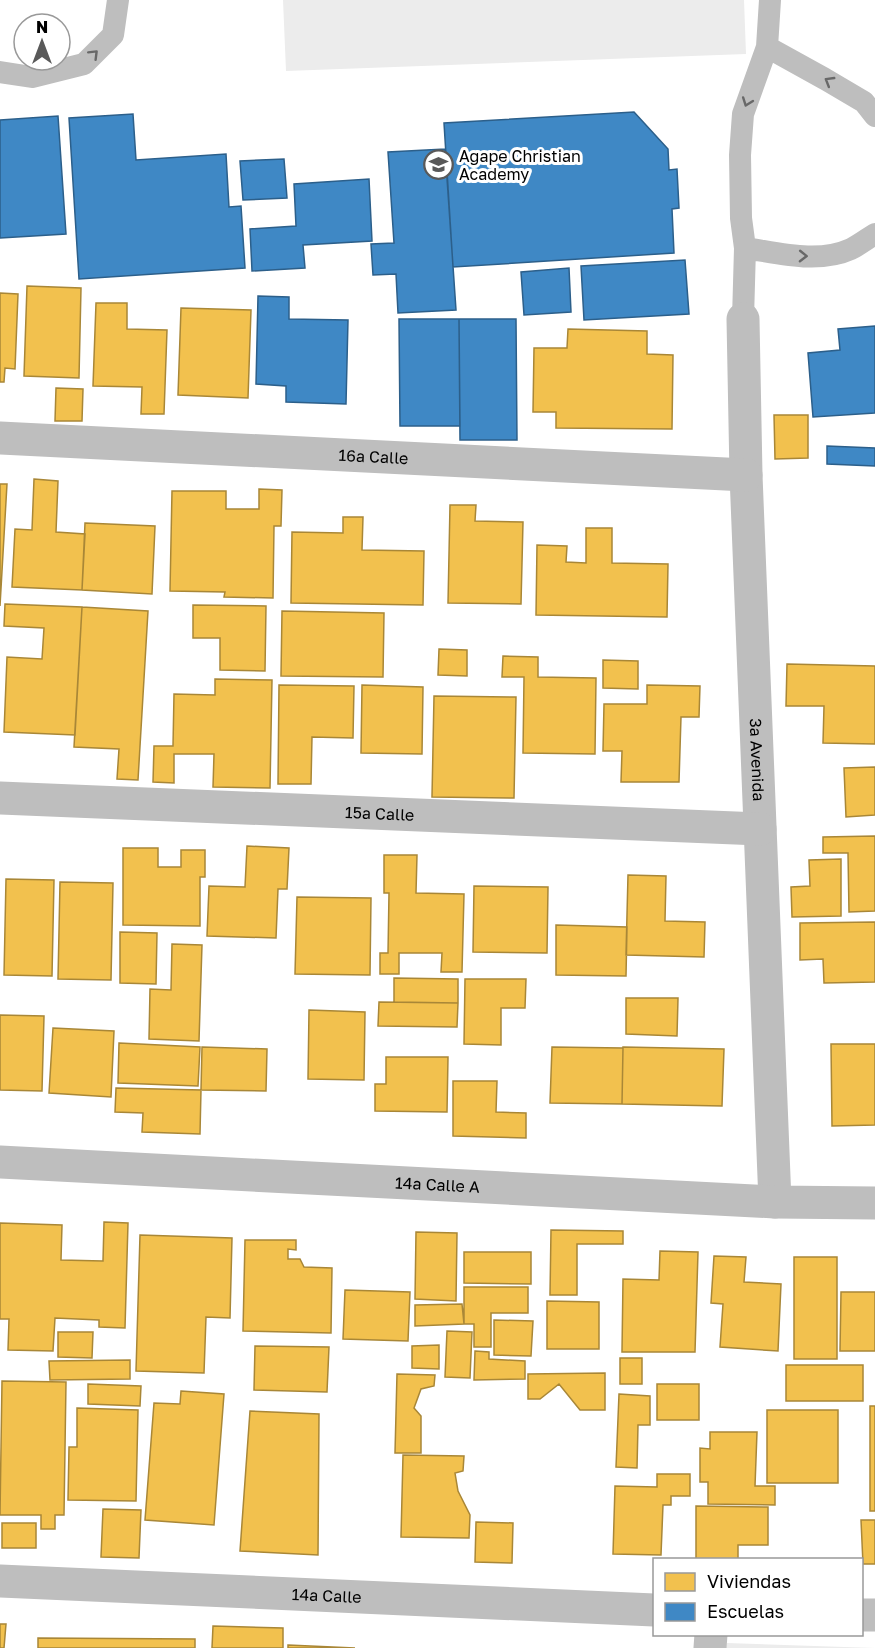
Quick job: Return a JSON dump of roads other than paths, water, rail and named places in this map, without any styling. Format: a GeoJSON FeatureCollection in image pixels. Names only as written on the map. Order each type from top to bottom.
{"type":"FeatureCollection","features":[{"type":"Feature","properties":{"kind":"street","name":"3a Avenida"},"geometry":{"type":"LineString","coordinates":[[742,319],[774,1202]]}},
{"type":"Feature","properties":{"kind":"street","name":"16a Calle"},"geometry":{"type":"LineString","coordinates":[[0,438],[746,475]]}},
{"type":"Feature","properties":{"kind":"street","name":"15a Calle"},"geometry":{"type":"LineString","coordinates":[[0,798],[760,829]]}},
{"type":"Feature","properties":{"kind":"street","name":"14a Calle A"},"geometry":{"type":"LineString","coordinates":[[0,1162],[774,1202],[875,1203]]}},
{"type":"Feature","properties":{"kind":"street","name":"14a Calle"},"geometry":{"type":"LineString","coordinates":[[0,1581],[653,1610]]}},
{"type":"Feature","properties":{"kind":"lane"},"geometry":{"type":"LineString","coordinates":[[0,72],[32,76],[84,64],[113,35],[118,0]]}},
{"type":"Feature","properties":{"kind":"lane"},"geometry":{"type":"LineString","coordinates":[[742,319],[745,248],[741,218],[740,155],[743,114],[767,47],[770,0]]}},
{"type":"Feature","properties":{"kind":"lane"},"geometry":{"type":"LineString","coordinates":[[767,47],[864,102],[875,116]]}},
{"type":"Feature","properties":{"kind":"lane"},"geometry":{"type":"LineString","coordinates":[[745,248],[802,257],[828,255],[850,249],[875,234]]}},
{"type":"Feature","properties":{"kind":"place","name":"Agape Christian Academy"},"geometry":{"type":"Point","coordinates":[438,165]}}]}
